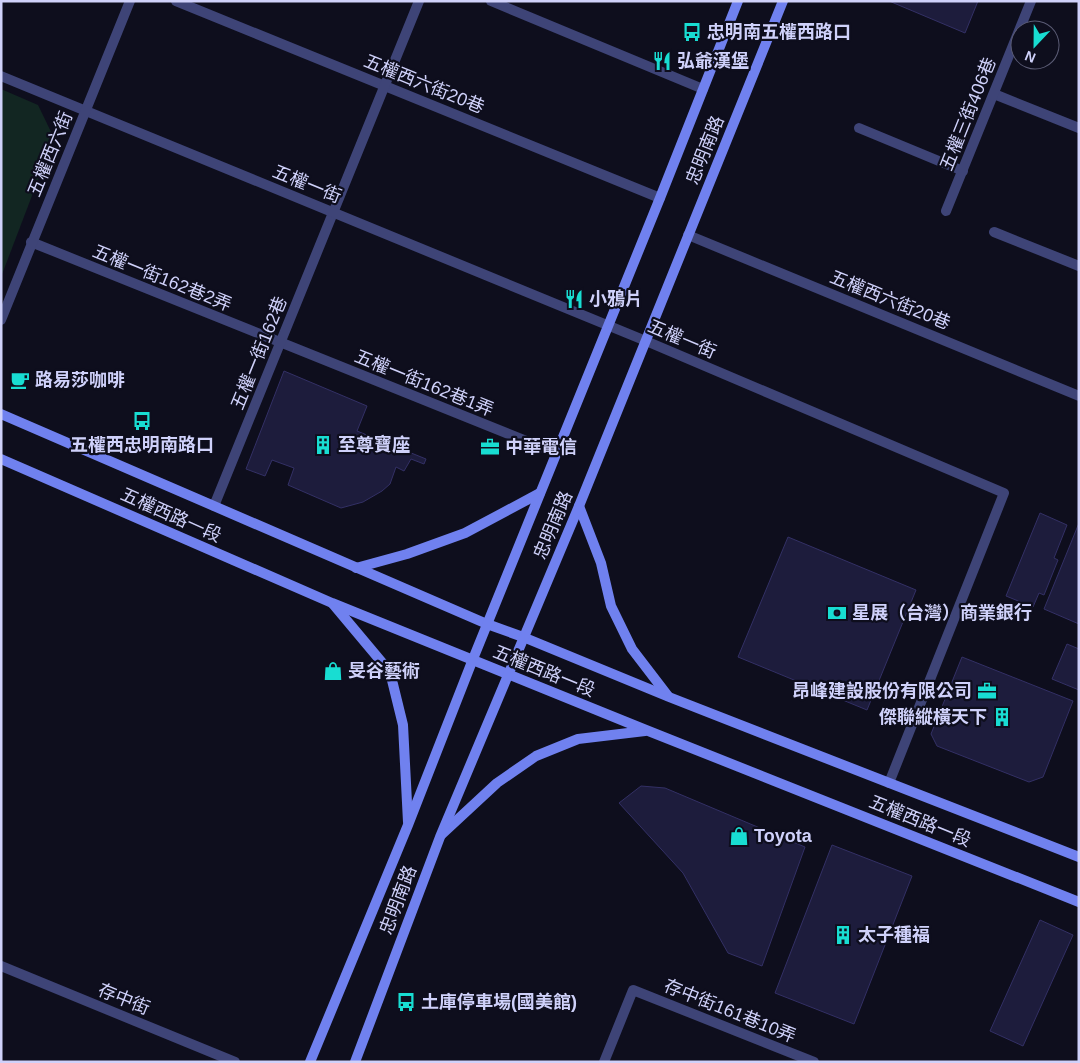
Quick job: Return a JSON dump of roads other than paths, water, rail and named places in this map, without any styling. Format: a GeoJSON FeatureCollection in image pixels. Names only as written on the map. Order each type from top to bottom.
{"type":"FeatureCollection","features":[{"type":"Feature","properties":{"kind":"main road","name":"忠明南路"},"geometry":{"type":"LineString","coordinates":[[310,1062],[408,826],[487,624],[738,1]]}},
{"type":"Feature","properties":{"kind":"main road","name":"忠明南路"},"geometry":{"type":"LineString","coordinates":[[354,1062],[440,837],[579,506],[783,1]]}},
{"type":"Feature","properties":{"kind":"main road","name":"五權西路一段"},"geometry":{"type":"LineString","coordinates":[[1,414],[487,624],[1079,857]]}},
{"type":"Feature","properties":{"kind":"main road","name":"五權西路一段"},"geometry":{"type":"LineString","coordinates":[[1,459],[332,603],[1079,902]]}},
{"type":"Feature","properties":{"kind":"main road"},"geometry":{"type":"LineString","coordinates":[[356,568],[407,554],[465,533],[540,492]]}},
{"type":"Feature","properties":{"kind":"main road"},"geometry":{"type":"LineString","coordinates":[[579,506],[601,563],[611,606],[632,649],[669,697]]}},
{"type":"Feature","properties":{"kind":"main road"},"geometry":{"type":"LineString","coordinates":[[332,603],[390,672],[403,725],[408,826]]}},
{"type":"Feature","properties":{"kind":"main road"},"geometry":{"type":"LineString","coordinates":[[440,837],[498,783],[536,756],[578,739],[646,730]]}},
{"type":"Feature","properties":{"kind":"street","name":"五權西六街"},"geometry":{"type":"LineString","coordinates":[[1,320],[130,1]]}},
{"type":"Feature","properties":{"kind":"street","name":"五權西六街20巷"},"geometry":{"type":"LineString","coordinates":[[176,1],[660,198]]}},
{"type":"Feature","properties":{"kind":"street","name":"五權一街162巷"},"geometry":{"type":"LineString","coordinates":[[214,506],[419,1]]}},
{"type":"Feature","properties":{"kind":"street"},"geometry":{"type":"LineString","coordinates":[[491,1],[703,89]]}},
{"type":"Feature","properties":{"kind":"street","name":"五權三街406巷"},"geometry":{"type":"LineString","coordinates":[[946,211],[1032,1]]}},
{"type":"Feature","properties":{"kind":"street","name":"五權一街"},"geometry":{"type":"LineString","coordinates":[[1,76],[646,341],[1004,493],[889,783]]}},
{"type":"Feature","properties":{"kind":"street"},"geometry":{"type":"LineString","coordinates":[[994,94],[1079,128]]}},
{"type":"Feature","properties":{"kind":"street"},"geometry":{"type":"LineString","coordinates":[[859,128],[963,171]]}},
{"type":"Feature","properties":{"kind":"street"},"geometry":{"type":"LineString","coordinates":[[994,232],[1079,266]]}},
{"type":"Feature","properties":{"kind":"street","name":"五權西六街20巷"},"geometry":{"type":"LineString","coordinates":[[688,235],[1079,396]]}},
{"type":"Feature","properties":{"kind":"street","name":"五權一街162巷2弄"},"geometry":{"type":"LineString","coordinates":[[31,242],[280,343]]}},
{"type":"Feature","properties":{"kind":"street","name":"五權一街162巷1弄"},"geometry":{"type":"LineString","coordinates":[[280,343],[556,453]]}},
{"type":"Feature","properties":{"kind":"street","name":"存中街"},"geometry":{"type":"LineString","coordinates":[[1,966],[235,1062]]}},
{"type":"Feature","properties":{"kind":"street","name":"存中街161巷10弄"},"geometry":{"type":"LineString","coordinates":[[604,1062],[634,990],[814,1062]]}},
{"type":"Feature","properties":{"kind":"place","name":"忠明南五權西路口"},"geometry":{"type":"Point","coordinates":[692,32]}},
{"type":"Feature","properties":{"kind":"place","name":"弘爺漢堡"},"geometry":{"type":"Point","coordinates":[662,61]}},
{"type":"Feature","properties":{"kind":"place","name":"小鴉片"},"geometry":{"type":"Point","coordinates":[574,299]}},
{"type":"Feature","properties":{"kind":"place","name":"路易莎咖啡"},"geometry":{"type":"Point","coordinates":[20,380]}},
{"type":"Feature","properties":{"kind":"place","name":"五權西忠明南路口"},"geometry":{"type":"Point","coordinates":[142,421]}},
{"type":"Feature","properties":{"kind":"place","name":"至尊寶座"},"geometry":{"type":"Point","coordinates":[323,445]}},
{"type":"Feature","properties":{"kind":"place","name":"中華電信"},"geometry":{"type":"Point","coordinates":[490,447]}},
{"type":"Feature","properties":{"kind":"place","name":"星展（台灣）商業銀行"},"geometry":{"type":"Point","coordinates":[837,613]}},
{"type":"Feature","properties":{"kind":"place","name":"旻谷藝術"},"geometry":{"type":"Point","coordinates":[333,671]}},
{"type":"Feature","properties":{"kind":"place","name":"昂峰建設股份有限公司"},"geometry":{"type":"Point","coordinates":[987,691]}},
{"type":"Feature","properties":{"kind":"place","name":"傑聯縱橫天下"},"geometry":{"type":"Point","coordinates":[1002,717]}},
{"type":"Feature","properties":{"kind":"place","name":"Toyota"},"geometry":{"type":"Point","coordinates":[739,836]}},
{"type":"Feature","properties":{"kind":"place","name":"太子種福"},"geometry":{"type":"Point","coordinates":[843,935]}},
{"type":"Feature","properties":{"kind":"place","name":"土庫停車場(國美館)"},"geometry":{"type":"Point","coordinates":[406,1002]}}]}
